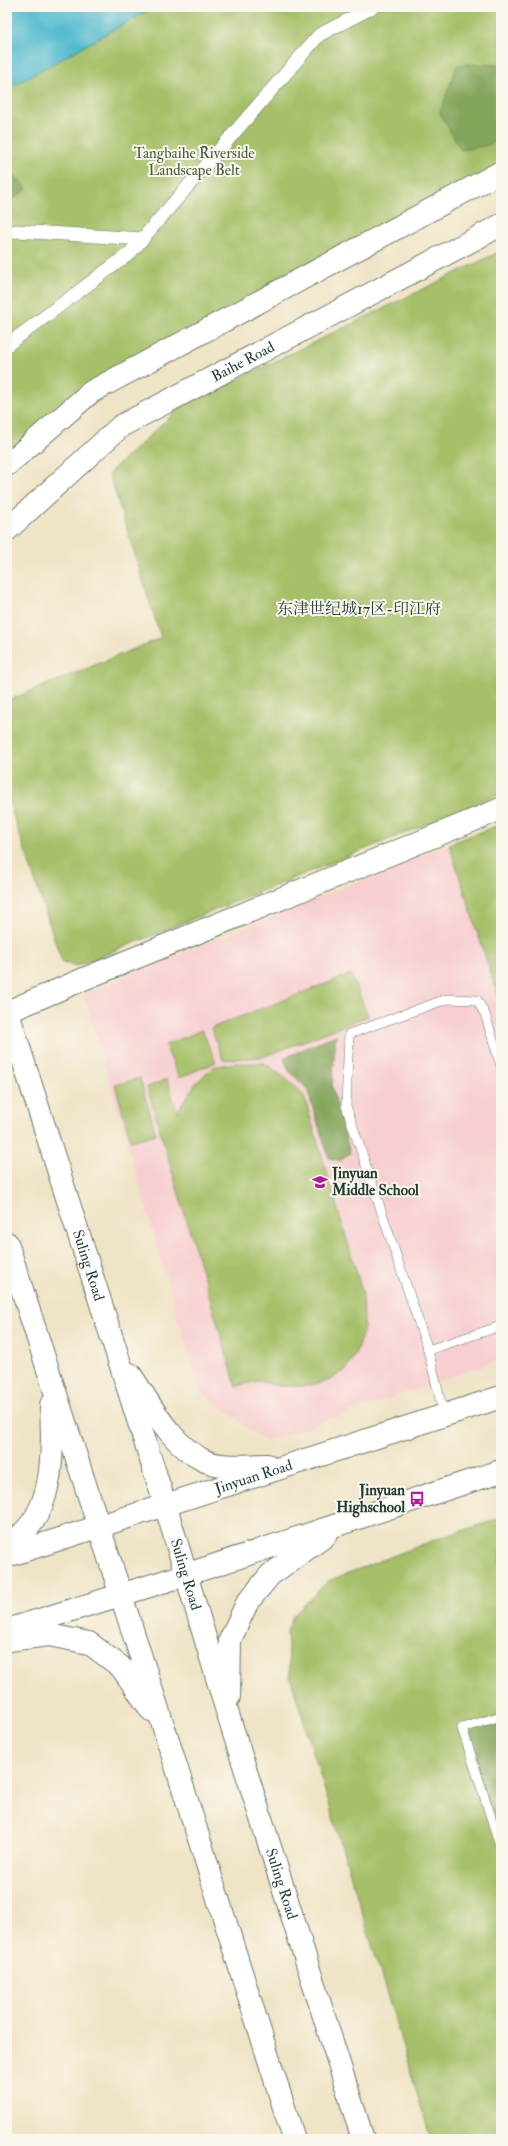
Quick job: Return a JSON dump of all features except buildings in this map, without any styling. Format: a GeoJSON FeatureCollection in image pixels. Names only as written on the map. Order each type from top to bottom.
{"type":"FeatureCollection","features":[{"type":"Feature","properties":{"kind":"main road"},"geometry":{"type":"LineString","coordinates":[[7,465],[91,392],[501,172]]}},
{"type":"Feature","properties":{"kind":"main road","name":"Baihe Road"},"geometry":{"type":"LineString","coordinates":[[7,530],[120,426],[501,225]]}},
{"type":"Feature","properties":{"kind":"main road"},"geometry":{"type":"LineString","coordinates":[[7,1011],[501,809]]}},
{"type":"Feature","properties":{"kind":"main road","name":"Suling Road"},"geometry":{"type":"LineString","coordinates":[[7,1011],[165,1504],[229,1718],[363,2139]]}},
{"type":"Feature","properties":{"kind":"main road"},"geometry":{"type":"LineString","coordinates":[[7,1243],[164,1728],[294,2139]]}},
{"type":"Feature","properties":{"kind":"main road"},"geometry":{"type":"LineString","coordinates":[[117,1354],[178,1444],[204,1460],[228,1466],[268,1465],[306,1460]]}},
{"type":"Feature","properties":{"kind":"main road"},"geometry":{"type":"LineString","coordinates":[[7,1544],[17,1539],[34,1519],[49,1486],[53,1449],[50,1376]]}},
{"type":"Feature","properties":{"kind":"main road","name":"Jinyuan Road"},"geometry":{"type":"LineString","coordinates":[[7,1556],[501,1397]]}},
{"type":"Feature","properties":{"kind":"main road"},"geometry":{"type":"LineString","coordinates":[[7,1630],[185,1575],[501,1472]]}},
{"type":"Feature","properties":{"kind":"main road"},"geometry":{"type":"LineString","coordinates":[[229,1718],[230,1640],[247,1603],[270,1575],[343,1523]]}},
{"type":"Feature","properties":{"kind":"main road"},"geometry":{"type":"LineString","coordinates":[[7,1640],[49,1635],[89,1643],[121,1667],[164,1728]]}},
{"type":"Feature","properties":{"kind":"street"},"geometry":{"type":"LineString","coordinates":[[7,345],[130,253],[319,35],[373,7]]}},
{"type":"Feature","properties":{"kind":"street"},"geometry":{"type":"LineString","coordinates":[[7,233],[16,231],[143,239]]}},
{"type":"Feature","properties":{"kind":"lane"},"geometry":{"type":"LineString","coordinates":[[444,1415],[428,1350],[346,1106],[349,1034],[447,999],[477,1000],[485,1014],[501,1066]]}},
{"type":"Feature","properties":{"kind":"lane"},"geometry":{"type":"LineString","coordinates":[[428,1350],[501,1326]]}},
{"type":"Feature","properties":{"kind":"lane"},"geometry":{"type":"LineString","coordinates":[[501,1716],[462,1728],[501,1848]]}},
{"type":"Feature","properties":{"kind":"shaded area","name":"Jinyuan Middle School"},"geometry":{"type":"Polygon","coordinates":[[[449,844],[501,1005],[501,1359],[266,1442],[199,1390],[84,994],[449,844]]]}},
{"type":"Feature","properties":{"kind":"green space","name":"Tangbaihe Riverside Landscape Belt"},"geometry":{"type":"Polygon","coordinates":[[[154,7],[501,7],[501,172],[174,347],[7,465],[7,89],[154,7]]]}},
{"type":"Feature","properties":{"kind":"green space"},"geometry":{"type":"Polygon","coordinates":[[[466,64],[501,65],[501,139],[488,145],[461,150],[440,113],[457,66],[466,64]]]}},
{"type":"Feature","properties":{"kind":"green space"},"geometry":{"type":"Polygon","coordinates":[[[7,167],[27,189],[7,203],[7,167]]]}},
{"type":"Feature","properties":{"kind":"green space"},"geometry":{"type":"Polygon","coordinates":[[[501,251],[501,794],[77,966],[62,962],[7,796],[7,701],[161,638],[109,473],[181,407],[501,251]]]}},
{"type":"Feature","properties":{"kind":"green space"},"geometry":{"type":"Polygon","coordinates":[[[501,824],[501,1005],[449,844],[501,824]]]}},
{"type":"Feature","properties":{"kind":"green space"},"geometry":{"type":"Polygon","coordinates":[[[351,974],[368,1016],[263,1057],[223,1060],[211,1028],[351,974]]]}},
{"type":"Feature","properties":{"kind":"green space"},"geometry":{"type":"Polygon","coordinates":[[[202,1030],[216,1062],[179,1078],[165,1045],[202,1030]]]}},
{"type":"Feature","properties":{"kind":"green space"},"geometry":{"type":"Polygon","coordinates":[[[336,1035],[332,1087],[350,1153],[341,1161],[329,1158],[307,1089],[289,1071],[284,1058],[336,1035]]]}},
{"type":"Feature","properties":{"kind":"green space"},"geometry":{"type":"Polygon","coordinates":[[[236,1063],[265,1063],[288,1080],[304,1096],[363,1294],[364,1329],[355,1355],[346,1370],[328,1381],[307,1386],[279,1386],[258,1381],[236,1386],[147,1087],[167,1079],[177,1112],[196,1083],[213,1067],[236,1063]]]}},
{"type":"Feature","properties":{"kind":"green space"},"geometry":{"type":"Polygon","coordinates":[[[140,1078],[156,1134],[131,1141],[115,1085],[140,1078]]]}},
{"type":"Feature","properties":{"kind":"green space"},"geometry":{"type":"Polygon","coordinates":[[[501,1518],[501,2139],[431,2139],[290,1676],[287,1631],[293,1616],[328,1581],[434,1540],[501,1518]]]}},
{"type":"Feature","properties":{"kind":"green space"},"geometry":{"type":"Polygon","coordinates":[[[501,1716],[501,1848],[462,1728],[501,1716]]]}},
{"type":"Feature","properties":{"kind":"water"},"geometry":{"type":"Polygon","coordinates":[[[7,7],[154,7],[7,89],[7,7]]]}},
{"type":"Feature","properties":{"kind":"place","name":"Jinyuan Middle School"},"geometry":{"type":"Point","coordinates":[320,1182]}},
{"type":"Feature","properties":{"kind":"place","name":"Jinyuan Highschool"},"geometry":{"type":"Point","coordinates":[417,1499]}},
{"type":"Feature","properties":{"kind":"district","name":"东津世纪城17区-印江府"},"geometry":{"type":"Point","coordinates":[359,608]}}]}
